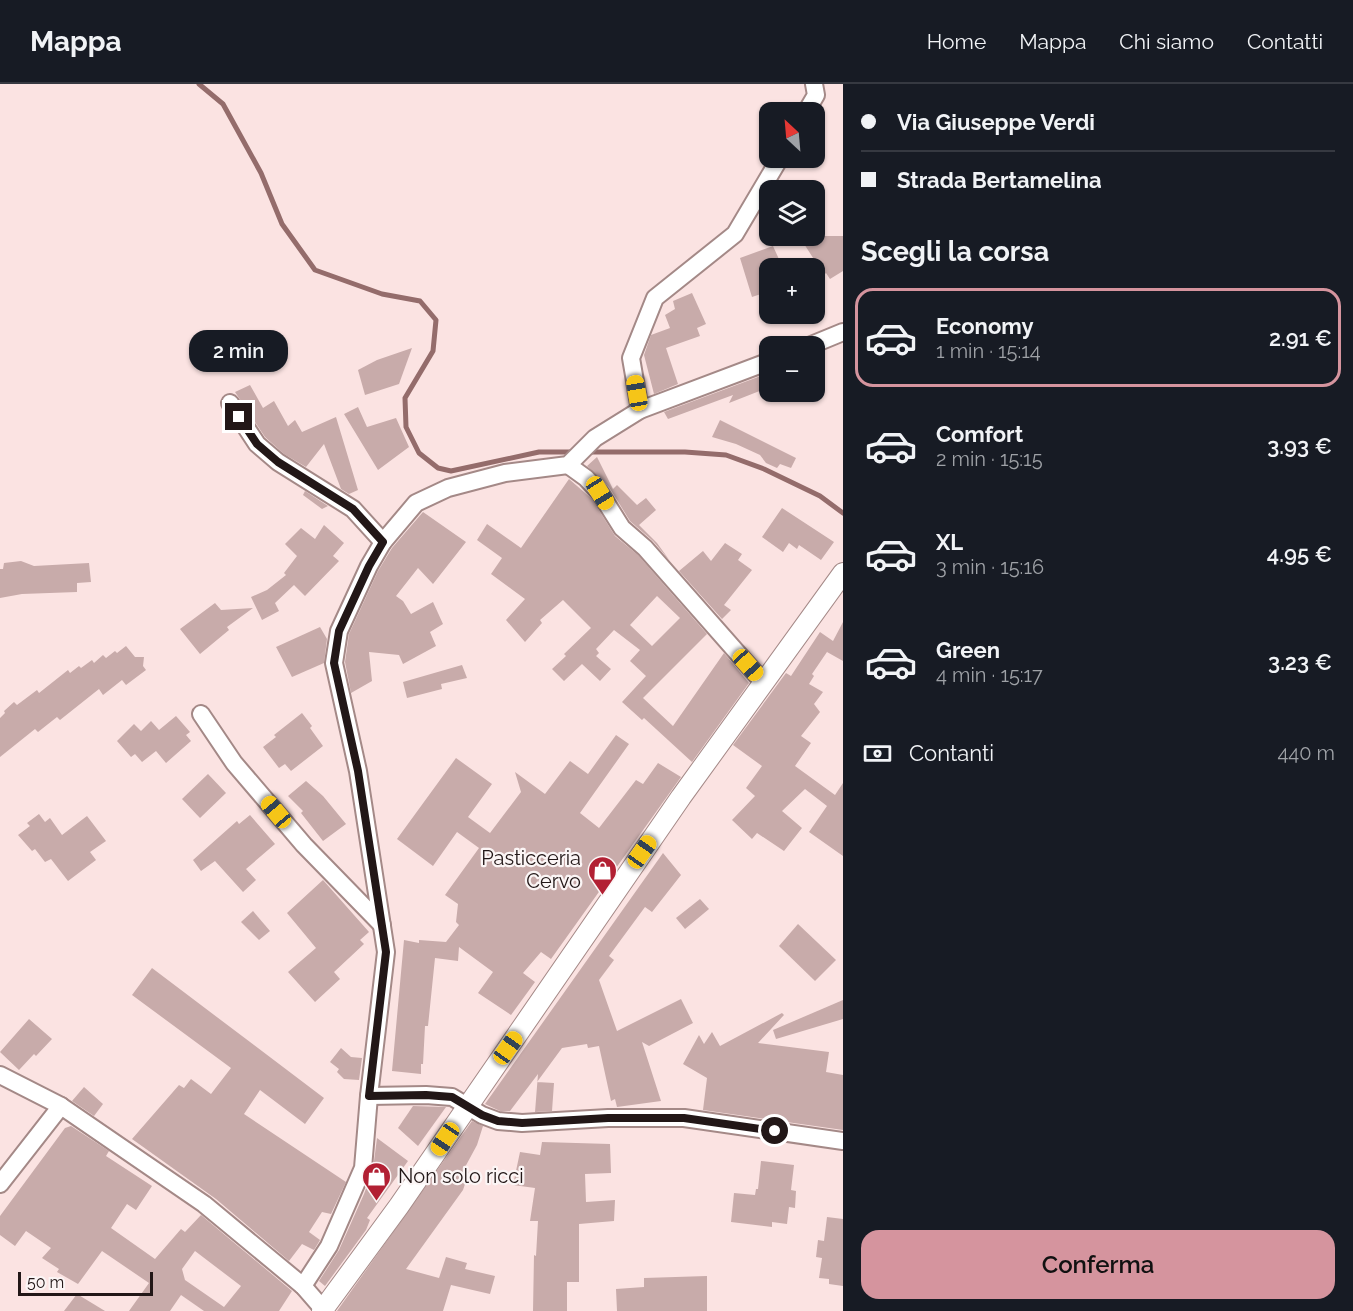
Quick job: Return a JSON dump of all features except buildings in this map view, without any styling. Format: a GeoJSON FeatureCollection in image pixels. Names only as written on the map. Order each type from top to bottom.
{"type":"FeatureCollection","features":[{"type":"Feature","properties":{"kind":"street"},"geometry":{"type":"LineString","coordinates":[[812,102],[816,95],[814,84]]}},
{"type":"Feature","properties":{"kind":"street"},"geometry":{"type":"LineString","coordinates":[[640,410],[631,358],[655,298],[735,234],[774,168]]}},
{"type":"Feature","properties":{"kind":"street"},"geometry":{"type":"LineString","coordinates":[[825,339],[843,332]]}},
{"type":"Feature","properties":{"kind":"street"},"geometry":{"type":"LineString","coordinates":[[303,1286],[330,1246],[363,1168],[386,952],[358,771],[334,663],[339,631],[369,566],[383,542],[416,503],[448,488],[505,472],[567,465],[595,438],[640,410],[759,365]]}},
{"type":"Feature","properties":{"kind":"street"},"geometry":{"type":"LineString","coordinates":[[230,403],[257,444],[278,462],[353,509],[383,542]]}},
{"type":"Feature","properties":{"kind":"street"},"geometry":{"type":"LineString","coordinates":[[567,465],[586,478],[600,493],[622,528],[645,548],[763,682]]}},
{"type":"Feature","properties":{"kind":"street"},"geometry":{"type":"LineString","coordinates":[[0,1075],[61,1106],[204,1204],[303,1286],[322,1310],[399,1206],[623,879],[843,573]]}},
{"type":"Feature","properties":{"kind":"street"},"geometry":{"type":"LineString","coordinates":[[201,714],[234,763],[304,845],[382,925]]}},
{"type":"Feature","properties":{"kind":"street"},"geometry":{"type":"LineString","coordinates":[[369,1096],[452,1097],[482,1115],[498,1121],[522,1123],[608,1118],[684,1118],[843,1142]]}},
{"type":"Feature","properties":{"kind":"street"},"geometry":{"type":"LineString","coordinates":[[0,1184],[61,1106]]}},
{"type":"Feature","properties":{"kind":"waterway"},"geometry":{"type":"LineString","coordinates":[[199,84],[223,104],[261,173],[282,224],[315,270],[382,294],[420,301],[436,320],[433,351],[405,398],[406,427],[419,453],[438,468],[451,471],[539,452],[575,452]]}},
{"type":"Feature","properties":{"kind":"waterway"},"geometry":{"type":"LineString","coordinates":[[587,452],[685,452],[726,455],[764,469],[820,496],[843,513]]}},
{"type":"Feature","properties":{"kind":"place","name":"Pasticceria Cervo"},"geometry":{"type":"Point","coordinates":[602,896]}},
{"type":"Feature","properties":{"kind":"place","name":"Non solo ricci"},"geometry":{"type":"Point","coordinates":[377,1202]}},
{"type":"Feature","properties":{"kind":"route"},"geometry":{"type":"LineString","coordinates":[[239,417],[257,444],[278,462],[353,509],[383,542],[369,566],[339,631],[334,663],[358,771],[386,952],[369,1096],[452,1097],[482,1115],[498,1121],[522,1123],[608,1118],[684,1118],[775,1131]]}}]}
